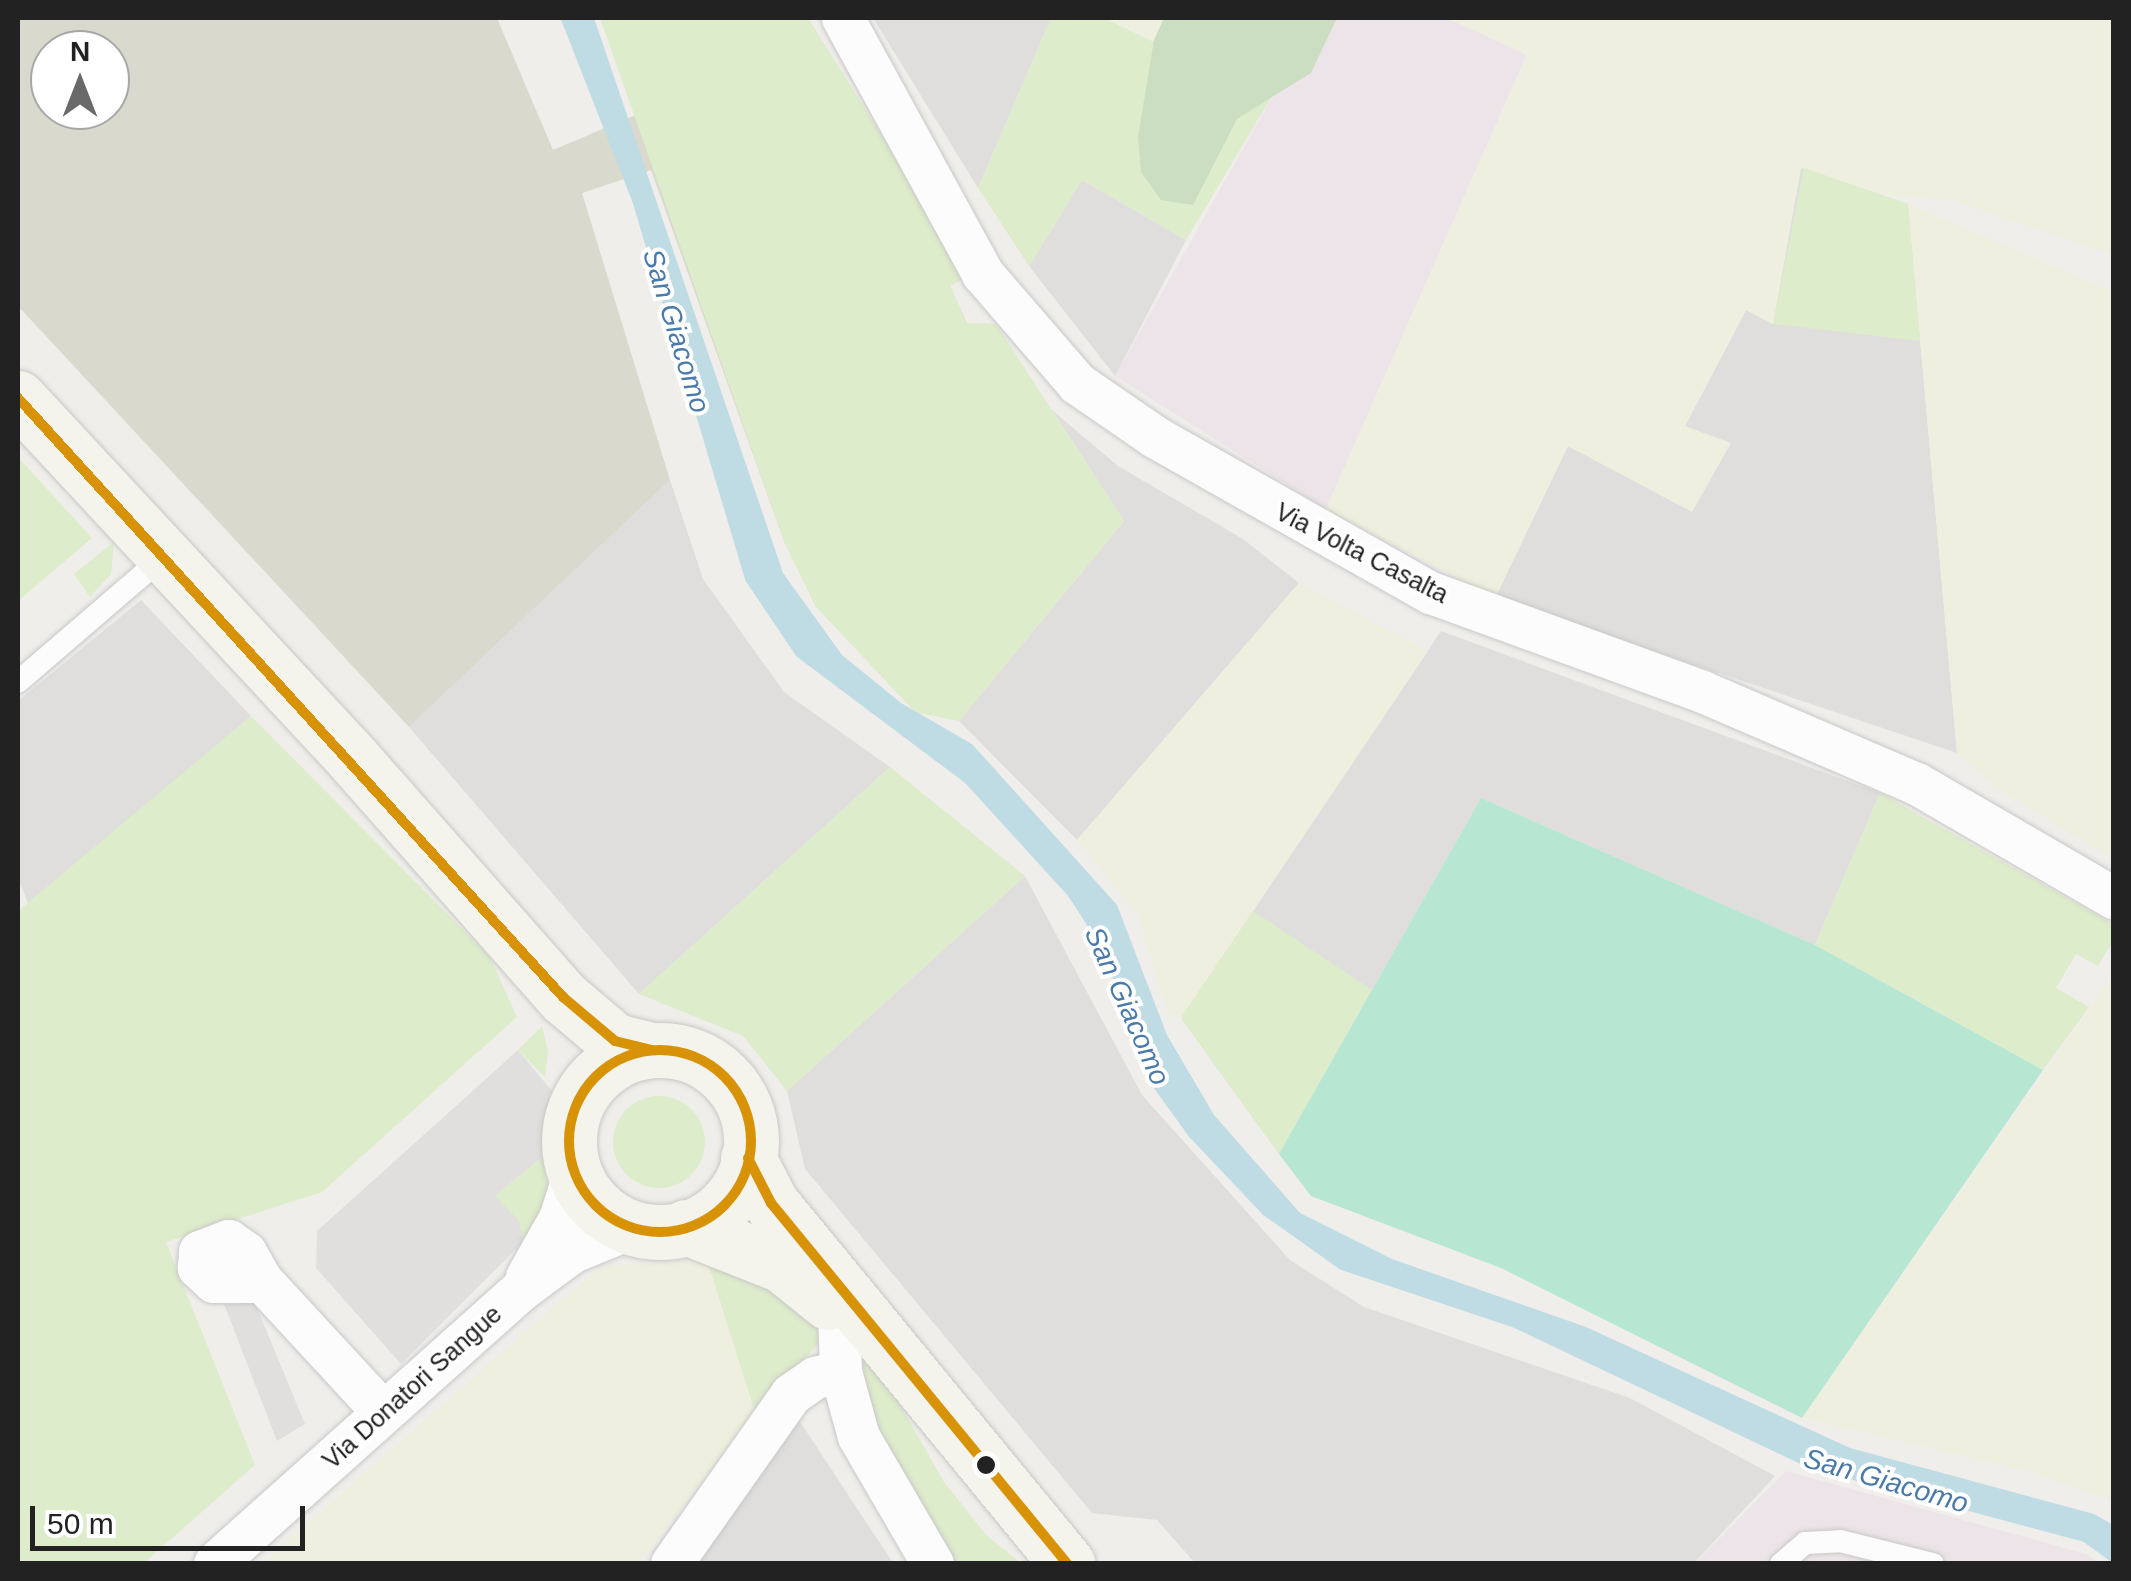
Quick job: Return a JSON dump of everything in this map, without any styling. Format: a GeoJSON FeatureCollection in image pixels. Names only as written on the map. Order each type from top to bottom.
{"type":"FeatureCollection","features":[{"type":"Feature","properties":{"kind":"street","name":"Via Volta Casalta"},"geometry":{"type":"LineString","coordinates":[[843,18],[983,274],[1078,384],[1108,406],[1291,517],[1432,593],[1703,692],[1917,784],[2114,898]]}},
{"type":"Feature","properties":{"kind":"street"},"geometry":{"type":"LineString","coordinates":[[18,398],[161,559],[355,761],[562,998],[615,1041],[691,1054],[736,1090],[748,1116],[748,1158],[730,1198],[660,1227]]}},
{"type":"Feature","properties":{"kind":"street"},"geometry":{"type":"LineString","coordinates":[[562,998],[576,1103],[568,1133],[575,1172],[596,1206],[782,1265],[912,1369]]}},
{"type":"Feature","properties":{"kind":"street"},"geometry":{"type":"LineString","coordinates":[[576,1103],[599,1073],[651,1050]]}},
{"type":"Feature","properties":{"kind":"street"},"geometry":{"type":"LineString","coordinates":[[748,1158],[772,1202],[1068,1564]]}},
{"type":"Feature","properties":{"kind":"street","name":"Via Donatori Sangue"},"geometry":{"type":"LineString","coordinates":[[520,1291],[560,1219],[575,1172]]}},
{"type":"Feature","properties":{"kind":"street","name":"Via Donatori Sangue"},"geometry":{"type":"LineString","coordinates":[[215,1564],[520,1291],[573,1252],[660,1227]]}},
{"type":"Feature","properties":{"kind":"street"},"geometry":{"type":"LineString","coordinates":[[263,1282],[384,1412]]}},
{"type":"Feature","properties":{"kind":"street"},"geometry":{"type":"LineString","coordinates":[[839,1310],[842,1372],[859,1436],[934,1564]]}},
{"type":"Feature","properties":{"kind":"street"},"geometry":{"type":"LineString","coordinates":[[672,1564],[791,1395],[815,1378],[842,1372]]}},
{"type":"Feature","properties":{"kind":"lane"},"geometry":{"type":"LineString","coordinates":[[18,682],[161,559]]}},
{"type":"Feature","properties":{"kind":"lane"},"geometry":{"type":"LineString","coordinates":[[1780,1564],[1805,1543],[1840,1541],[1933,1564]]}},
{"type":"Feature","properties":{"kind":"shaded area"},"geometry":{"type":"Polygon","coordinates":[[[18,18],[497,18],[553,150],[638,114],[600,18],[808,18],[961,280],[950,286],[967,323],[996,324],[816,607],[784,541],[651,170],[582,193],[670,480],[409,727],[18,306],[18,18]]]}},
{"type":"Feature","properties":{"kind":"shaded area"},"geometry":{"type":"Polygon","coordinates":[[[873,18],[1051,18],[978,188],[873,18]]]}},
{"type":"Feature","properties":{"kind":"shaded area"},"geometry":{"type":"Polygon","coordinates":[[[1337,18],[1447,18],[1527,54],[1326,509],[1115,376],[1271,99],[1311,73],[1337,18]]]}},
{"type":"Feature","properties":{"kind":"shaded area"},"geometry":{"type":"Polygon","coordinates":[[[1801,168],[1908,204],[1957,753],[1495,598],[1568,446],[1693,511],[1685,426],[1746,310],[1773,324],[1801,168]]]}},
{"type":"Feature","properties":{"kind":"shaded area"},"geometry":{"type":"Polygon","coordinates":[[[1082,180],[1186,240],[1115,376],[1029,266],[1082,180]]]}},
{"type":"Feature","properties":{"kind":"shaded area"},"geometry":{"type":"Polygon","coordinates":[[[1052,410],[1118,466],[1243,539],[1299,583],[1077,840],[959,721],[1124,521],[1052,410]]]}},
{"type":"Feature","properties":{"kind":"shaded area"},"geometry":{"type":"Polygon","coordinates":[[[670,480],[703,579],[784,692],[890,767],[639,994],[409,727],[670,480]]]}},
{"type":"Feature","properties":{"kind":"shaded area"},"geometry":{"type":"Polygon","coordinates":[[[141,600],[251,716],[29,906],[18,878],[18,701],[141,600]]]}},
{"type":"Feature","properties":{"kind":"shaded area"},"geometry":{"type":"Polygon","coordinates":[[[1441,631],[1880,793],[1815,945],[1481,798],[1279,1154],[1181,1018],[1441,631]]]}},
{"type":"Feature","properties":{"kind":"shaded area"},"geometry":{"type":"Polygon","coordinates":[[[1025,876],[1142,1095],[1290,1260],[1364,1307],[1630,1398],[1775,1476],[1694,1563],[1195,1563],[1157,1520],[1092,1513],[805,1169],[787,1091],[1025,876]]]}},
{"type":"Feature","properties":{"kind":"shaded area"},"geometry":{"type":"Polygon","coordinates":[[[518,1050],[552,1091],[548,1152],[495,1196],[519,1221],[523,1242],[401,1364],[316,1268],[317,1231],[518,1050]]]}},
{"type":"Feature","properties":{"kind":"shaded area"},"geometry":{"type":"Polygon","coordinates":[[[255,1303],[305,1424],[277,1441],[224,1304],[255,1303]]]}},
{"type":"Feature","properties":{"kind":"shaded area"},"geometry":{"type":"Polygon","coordinates":[[[795,1414],[893,1563],[688,1564],[795,1414]]]}},
{"type":"Feature","properties":{"kind":"shaded area"},"geometry":{"type":"Polygon","coordinates":[[[1786,1471],[2086,1554],[2098,1563],[1694,1564],[1786,1471]]]}},
{"type":"Feature","properties":{"kind":"green space"},"geometry":{"type":"Polygon","coordinates":[[[600,18],[808,18],[939,227],[961,280],[950,286],[967,323],[996,324],[1124,521],[959,721],[915,712],[816,607],[784,541],[600,18]]]}},
{"type":"Feature","properties":{"kind":"green space"},"geometry":{"type":"Polygon","coordinates":[[[1051,18],[1104,18],[1271,98],[1186,240],[1082,180],[1029,266],[978,188],[1051,18]]]}},
{"type":"Feature","properties":{"kind":"green space"},"geometry":{"type":"Polygon","coordinates":[[[1104,18],[1164,18],[1154,40],[1104,18]]]}},
{"type":"Feature","properties":{"kind":"green space"},"geometry":{"type":"Polygon","coordinates":[[[1164,18],[1337,18],[1311,73],[1237,119],[1193,205],[1161,200],[1141,172],[1138,137],[1154,40],[1164,18]]]}},
{"type":"Feature","properties":{"kind":"green space"},"geometry":{"type":"Polygon","coordinates":[[[1447,18],[2113,18],[2113,255],[1952,200],[1877,194],[1801,167],[1773,324],[1746,310],[1685,426],[1731,443],[1692,512],[1568,446],[1495,598],[1326,509],[1527,55],[1447,18]]]}},
{"type":"Feature","properties":{"kind":"green space"},"geometry":{"type":"Polygon","coordinates":[[[1804,168],[1908,204],[1920,341],[1773,324],[1804,168]]]}},
{"type":"Feature","properties":{"kind":"green space"},"geometry":{"type":"Polygon","coordinates":[[[1908,204],[2113,292],[2113,859],[2001,791],[1957,753],[1908,204]]]}},
{"type":"Feature","properties":{"kind":"green space"},"geometry":{"type":"Polygon","coordinates":[[[18,457],[92,538],[18,601],[18,457]]]}},
{"type":"Feature","properties":{"kind":"green space"},"geometry":{"type":"Polygon","coordinates":[[[114,542],[111,574],[90,597],[74,574],[114,542]]]}},
{"type":"Feature","properties":{"kind":"green space"},"geometry":{"type":"Polygon","coordinates":[[[1299,583],[1428,651],[1181,1018],[1169,1015],[1137,913],[1077,840],[1299,583]]]}},
{"type":"Feature","properties":{"kind":"green space"},"geometry":{"type":"Polygon","coordinates":[[[251,716],[490,957],[517,1017],[322,1192],[166,1242],[255,1465],[144,1563],[18,1564],[18,911],[251,716]]]}},
{"type":"Feature","properties":{"kind":"green space"},"geometry":{"type":"Polygon","coordinates":[[[890,767],[1025,876],[787,1091],[743,1036],[639,994],[890,767]]]}},
{"type":"Feature","properties":{"kind":"green space"},"geometry":{"type":"Polygon","coordinates":[[[1880,793],[2113,924],[2113,941],[2098,966],[2076,954],[2056,988],[2089,1007],[2043,1070],[1815,945],[1880,793]]]}},
{"type":"Feature","properties":{"kind":"green space"},"geometry":{"type":"Polygon","coordinates":[[[1481,798],[1815,945],[2043,1070],[1802,1418],[1501,1268],[1311,1196],[1279,1154],[1481,798]]]}},
{"type":"Feature","properties":{"kind":"green space"},"geometry":{"type":"Polygon","coordinates":[[[1253,911],[1372,990],[1279,1154],[1181,1018],[1253,911]]]}},
{"type":"Feature","properties":{"kind":"green space"},"geometry":{"type":"Polygon","coordinates":[[[2113,975],[2113,1501],[2032,1472],[1802,1418],[2113,975]]]}},
{"type":"Feature","properties":{"kind":"green space"},"geometry":{"type":"Polygon","coordinates":[[[542,1026],[548,1051],[545,1077],[518,1050],[542,1026]]]}},
{"type":"Feature","properties":{"kind":"green space"},"geometry":{"type":"Polygon","coordinates":[[[659,1096],[677,1099],[692,1109],[702,1124],[702,1160],[692,1175],[677,1185],[659,1188],[641,1185],[626,1175],[616,1160],[613,1142],[616,1124],[626,1109],[641,1099],[659,1096]]]}},
{"type":"Feature","properties":{"kind":"green space"},"geometry":{"type":"Polygon","coordinates":[[[548,1152],[547,1199],[523,1242],[495,1196],[548,1152]]]}},
{"type":"Feature","properties":{"kind":"green space"},"geometry":{"type":"Polygon","coordinates":[[[735,1258],[816,1314],[824,1338],[755,1412],[707,1260],[735,1258]]]}},
{"type":"Feature","properties":{"kind":"green space"},"geometry":{"type":"Polygon","coordinates":[[[707,1260],[755,1412],[639,1563],[261,1564],[601,1266],[707,1260]]]}},
{"type":"Feature","properties":{"kind":"green space"},"geometry":{"type":"Polygon","coordinates":[[[860,1350],[881,1371],[944,1482],[987,1536],[1021,1563],[955,1563],[872,1424],[860,1350]]]}},
{"type":"Feature","properties":{"kind":"water"},"geometry":{"type":"Polygon","coordinates":[[[566,18],[594,18],[783,573],[842,655],[901,703],[972,744],[1117,905],[1167,1035],[1214,1115],[1300,1213],[1392,1259],[1586,1327],[1850,1448],[2094,1514],[2113,1525],[2113,1557],[2085,1536],[1812,1463],[1515,1322],[1342,1264],[1266,1210],[1193,1133],[1154,1079],[1107,946],[1072,892],[969,779],[800,652],[750,578],[637,199],[566,18]]]}},
{"type":"Feature","properties":{"kind":"waterway","name":"San Giacomo"},"geometry":{"type":"LineString","coordinates":[[566,18],[637,199],[750,578],[800,652],[969,779],[1072,892],[1107,946],[1136,1028]]}},
{"type":"Feature","properties":{"kind":"waterway","name":"San Giacomo"},"geometry":{"type":"LineString","coordinates":[[1144,1050],[1154,1079],[1193,1133],[1266,1210],[1342,1264],[1515,1322],[1812,1463],[2085,1536],[2114,1557]]}},
{"type":"Feature","properties":{"kind":"transit line"},"geometry":{"type":"LineString","coordinates":[[18,398],[563,997],[615,1041],[651,1050]]}},
{"type":"Feature","properties":{"kind":"transit line"},"geometry":{"type":"LineString","coordinates":[[660,1050],[695,1057],[724,1077],[744,1106],[751,1141],[744,1176],[724,1205],[695,1225],[660,1232],[625,1225],[596,1205],[576,1176],[569,1141],[576,1106],[596,1077],[625,1057],[660,1050]]}},
{"type":"Feature","properties":{"kind":"transit line"},"geometry":{"type":"LineString","coordinates":[[748,1158],[771,1203],[1068,1564]]}}]}
